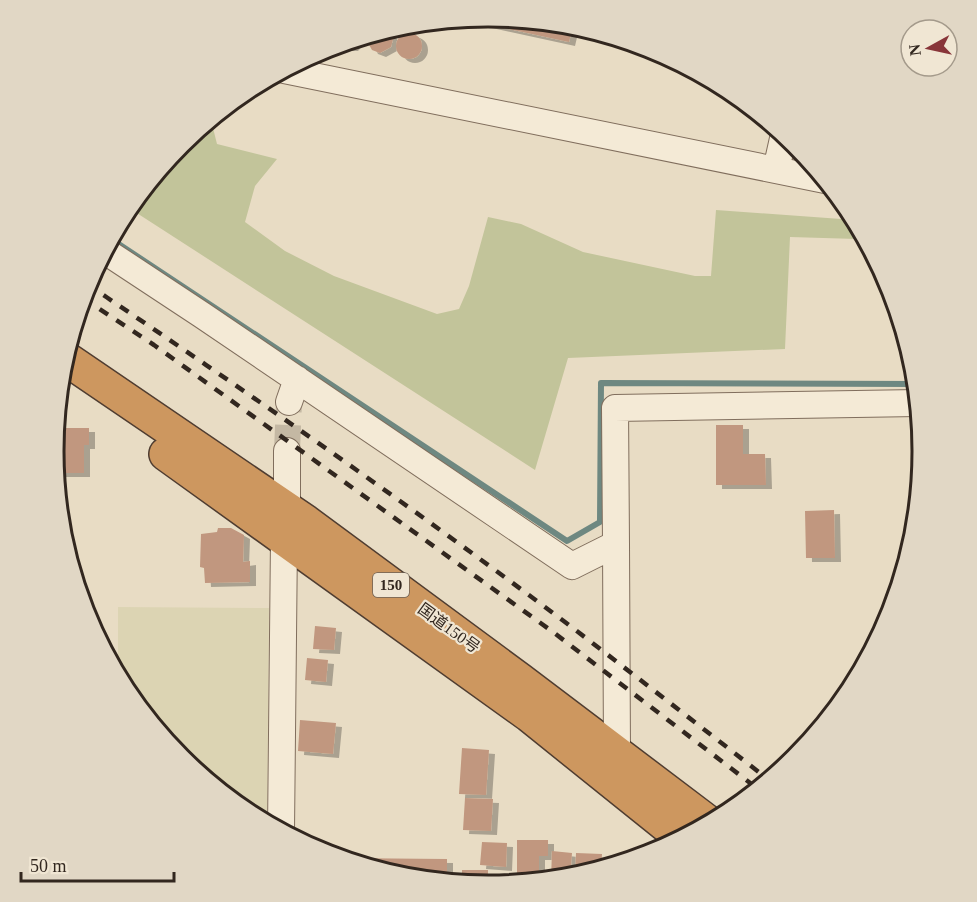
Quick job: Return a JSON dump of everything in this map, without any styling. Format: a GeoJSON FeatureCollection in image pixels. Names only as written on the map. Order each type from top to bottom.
{"type":"FeatureCollection","features":[{"type":"Feature","properties":{"kind":"highway","name":"国道150号"},"geometry":{"type":"LineString","coordinates":[[74,365],[285,524],[674,832]]}},
{"type":"Feature","properties":{"kind":"highway","name":"国道150号"},"geometry":{"type":"LineString","coordinates":[[69,388],[165,452],[285,524],[510,673],[701,818]]}},
{"type":"Feature","properties":{"kind":"street"},"geometry":{"type":"LineString","coordinates":[[298,73],[812,177]]}},
{"type":"Feature","properties":{"kind":"street"},"geometry":{"type":"LineString","coordinates":[[776,170],[782,145]]}},
{"type":"Feature","properties":{"kind":"street"},"geometry":{"type":"LineString","coordinates":[[112,256],[293,390],[572,566],[616,544]]}},
{"type":"Feature","properties":{"kind":"street"},"geometry":{"type":"LineString","coordinates":[[617,754],[615,408],[910,403]]}},
{"type":"Feature","properties":{"kind":"street"},"geometry":{"type":"LineString","coordinates":[[281,821],[287,451]]}},
{"type":"Feature","properties":{"kind":"shaded area"},"geometry":{"type":"Polygon","coordinates":[[[118,607],[269,608],[267,813],[230,787],[189,751],[152,709],[118,657],[118,607]]]}},
{"type":"Feature","properties":{"kind":"green space"},"geometry":{"type":"Polygon","coordinates":[[[213,129],[217,144],[277,159],[255,186],[245,222],[285,251],[334,276],[437,314],[459,309],[469,286],[488,217],[521,224],[583,252],[695,276],[711,276],[716,210],[844,219],[856,239],[790,237],[785,349],[568,358],[535,470],[137,213],[170,171],[213,129]]]}},
{"type":"Feature","properties":{"kind":"building"},"geometry":{"type":"Polygon","coordinates":[[[502,28],[571,35],[569,42],[502,28]]]}},
{"type":"Feature","properties":{"kind":"building"},"geometry":{"type":"Polygon","coordinates":[[[414,34],[421,41],[421,51],[414,58],[404,58],[397,51],[397,41],[401,36],[414,34]]]}},
{"type":"Feature","properties":{"kind":"building"},"geometry":{"type":"Polygon","coordinates":[[[393,39],[391,47],[380,53],[372,50],[369,44],[393,39]]]}},
{"type":"Feature","properties":{"kind":"building"},"geometry":{"type":"Polygon","coordinates":[[[716,425],[743,425],[743,454],[765,454],[766,485],[716,485],[716,425]]]}},
{"type":"Feature","properties":{"kind":"building"},"geometry":{"type":"Polygon","coordinates":[[[65,428],[89,428],[89,445],[84,445],[84,473],[65,473],[65,428]]]}},
{"type":"Feature","properties":{"kind":"building"},"geometry":{"type":"Polygon","coordinates":[[[834,510],[835,558],[806,558],[805,511],[834,510]]]}},
{"type":"Feature","properties":{"kind":"building"},"geometry":{"type":"Polygon","coordinates":[[[218,528],[231,528],[244,535],[243,562],[250,561],[250,582],[205,583],[204,568],[200,567],[201,534],[217,532],[218,528]]]}},
{"type":"Feature","properties":{"kind":"building"},"geometry":{"type":"Polygon","coordinates":[[[315,626],[336,628],[334,650],[313,649],[315,626]]]}},
{"type":"Feature","properties":{"kind":"building"},"geometry":{"type":"Polygon","coordinates":[[[307,658],[328,660],[326,682],[305,680],[307,658]]]}},
{"type":"Feature","properties":{"kind":"building"},"geometry":{"type":"Polygon","coordinates":[[[300,720],[336,723],[333,754],[298,751],[300,720]]]}},
{"type":"Feature","properties":{"kind":"building"},"geometry":{"type":"Polygon","coordinates":[[[462,748],[489,750],[486,795],[459,794],[462,748]]]}},
{"type":"Feature","properties":{"kind":"building"},"geometry":{"type":"Polygon","coordinates":[[[465,798],[493,799],[491,831],[463,830],[465,798]]]}},
{"type":"Feature","properties":{"kind":"building"},"geometry":{"type":"Polygon","coordinates":[[[517,840],[548,840],[548,856],[539,856],[539,872],[517,874],[517,840]]]}},
{"type":"Feature","properties":{"kind":"building"},"geometry":{"type":"Polygon","coordinates":[[[482,842],[507,843],[506,867],[480,865],[482,842]]]}},
{"type":"Feature","properties":{"kind":"building"},"geometry":{"type":"Polygon","coordinates":[[[552,851],[572,853],[571,867],[551,870],[552,851]]]}},
{"type":"Feature","properties":{"kind":"building"},"geometry":{"type":"Polygon","coordinates":[[[576,853],[602,854],[602,860],[575,866],[576,853]]]}},
{"type":"Feature","properties":{"kind":"building"},"geometry":{"type":"Polygon","coordinates":[[[371,858],[447,859],[447,872],[406,867],[371,858]]]}},
{"type":"Feature","properties":{"kind":"building"},"geometry":{"type":"Polygon","coordinates":[[[462,870],[488,870],[488,875],[462,874],[462,870]]]}},
{"type":"Feature","properties":{"kind":"waterway"},"geometry":{"type":"LineString","coordinates":[[118,244],[567,541],[600,522],[601,383],[907,384]]}},
{"type":"Feature","properties":{"kind":"tunnel"},"geometry":{"type":"LineString","coordinates":[[287,451],[289,402]]}},
{"type":"Feature","properties":{"kind":"railway"},"geometry":{"type":"LineString","coordinates":[[96,290],[388,492],[565,622],[762,775]]}},
{"type":"Feature","properties":{"kind":"railway"},"geometry":{"type":"LineString","coordinates":[[91,304],[154,345],[553,632],[751,784]]}}]}
